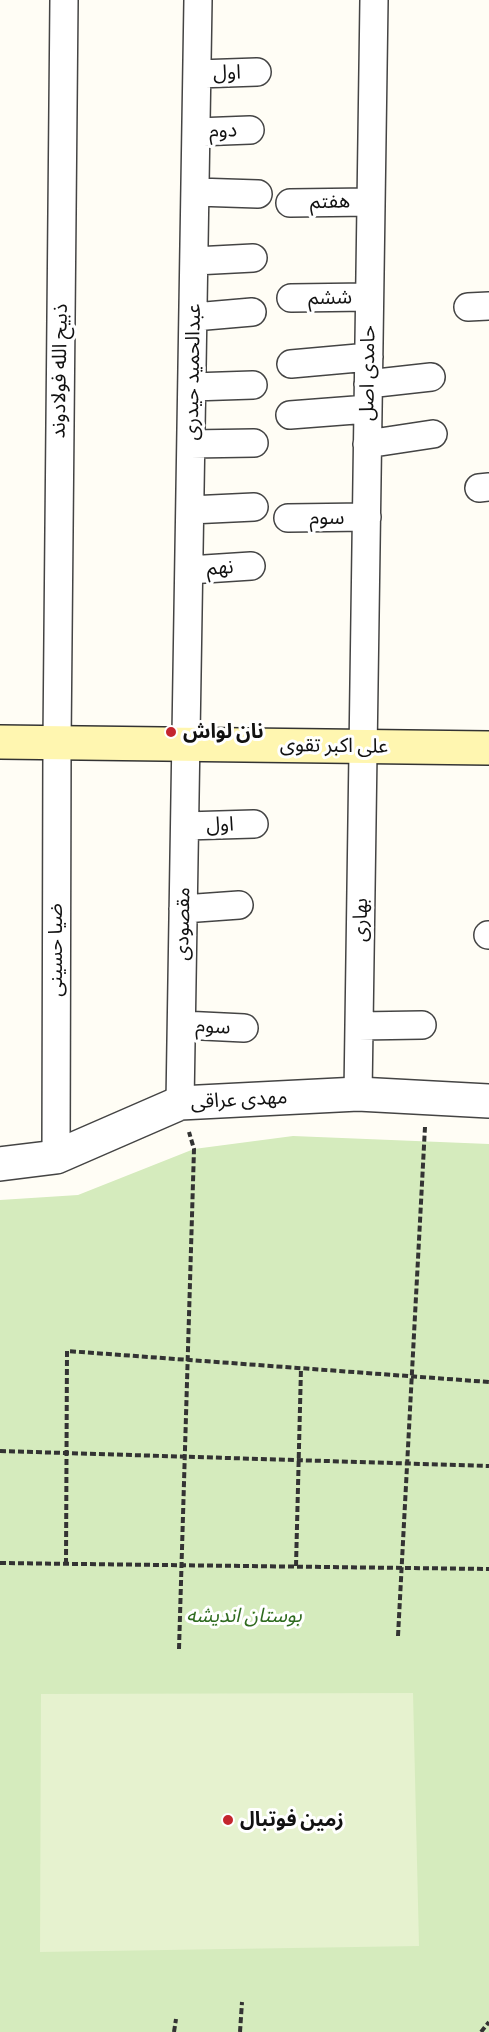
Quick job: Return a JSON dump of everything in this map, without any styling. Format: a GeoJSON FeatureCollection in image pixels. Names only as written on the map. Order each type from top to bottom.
{"type":"FeatureCollection","features":[{"type":"Feature","properties":{"kind":"main road","name":"علی اکبر تقوی"},"geometry":{"type":"LineString","coordinates":[[0,742],[489,748]]}},
{"type":"Feature","properties":{"kind":"street","name":"ذبیح الله فولادوند"},"geometry":{"type":"LineString","coordinates":[[57,743],[64,0]]}},
{"type":"Feature","properties":{"kind":"street","name":"عبدالحمید حیدری"},"geometry":{"type":"LineString","coordinates":[[186,745],[198,0]]}},
{"type":"Feature","properties":{"kind":"street","name":"حامدی اصل"},"geometry":{"type":"LineString","coordinates":[[363,747],[374,0]]}},
{"type":"Feature","properties":{"kind":"street","name":"اول"},"geometry":{"type":"LineString","coordinates":[[198,74],[257,72]]}},
{"type":"Feature","properties":{"kind":"street","name":"دوم"},"geometry":{"type":"LineString","coordinates":[[197,132],[250,130]]}},
{"type":"Feature","properties":{"kind":"street"},"geometry":{"type":"LineString","coordinates":[[196,192],[258,194]]}},
{"type":"Feature","properties":{"kind":"street","name":"هفتم"},"geometry":{"type":"LineString","coordinates":[[290,203],[371,202]]}},
{"type":"Feature","properties":{"kind":"street"},"geometry":{"type":"LineString","coordinates":[[195,261],[252,258]]}},
{"type":"Feature","properties":{"kind":"street","name":"ششم"},"geometry":{"type":"LineString","coordinates":[[291,298],[369,297]]}},
{"type":"Feature","properties":{"kind":"street"},"geometry":{"type":"LineString","coordinates":[[194,317],[252,312]]}},
{"type":"Feature","properties":{"kind":"street"},"geometry":{"type":"LineString","coordinates":[[291,364],[369,357]]}},
{"type":"Feature","properties":{"kind":"street"},"geometry":{"type":"LineString","coordinates":[[290,415],[368,396],[431,377]]}},
{"type":"Feature","properties":{"kind":"street"},"geometry":{"type":"LineString","coordinates":[[192,387],[253,385]]}},
{"type":"Feature","properties":{"kind":"street"},"geometry":{"type":"LineString","coordinates":[[367,444],[433,435]]}},
{"type":"Feature","properties":{"kind":"street"},"geometry":{"type":"LineString","coordinates":[[191,444],[254,443]]}},
{"type":"Feature","properties":{"kind":"street"},"geometry":{"type":"LineString","coordinates":[[190,510],[254,507]]}},
{"type":"Feature","properties":{"kind":"street","name":"سوم"},"geometry":{"type":"LineString","coordinates":[[288,518],[367,517]]}},
{"type":"Feature","properties":{"kind":"street","name":"نهم"},"geometry":{"type":"LineString","coordinates":[[189,570],[251,566]]}},
{"type":"Feature","properties":{"kind":"street","name":"ضیا حسینی"},"geometry":{"type":"LineString","coordinates":[[56,1157],[57,743]]}},
{"type":"Feature","properties":{"kind":"street","name":"مقصودی"},"geometry":{"type":"LineString","coordinates":[[180,1103],[186,745]]}},
{"type":"Feature","properties":{"kind":"street","name":"بهاری"},"geometry":{"type":"LineString","coordinates":[[358,1094],[363,747]]}},
{"type":"Feature","properties":{"kind":"street","name":"اول"},"geometry":{"type":"LineString","coordinates":[[185,826],[254,824]]}},
{"type":"Feature","properties":{"kind":"street"},"geometry":{"type":"LineString","coordinates":[[183,909],[239,905]]}},
{"type":"Feature","properties":{"kind":"street","name":"سوم"},"geometry":{"type":"LineString","coordinates":[[182,1025],[244,1028]]}},
{"type":"Feature","properties":{"kind":"street"},"geometry":{"type":"LineString","coordinates":[[359,1026],[422,1025]]}},
{"type":"Feature","properties":{"kind":"street","name":"مهدی عراقی"},"geometry":{"type":"LineString","coordinates":[[0,1164],[56,1157],[180,1103],[358,1094],[489,1101]]}},
{"type":"Feature","properties":{"kind":"path"},"geometry":{"type":"LineString","coordinates":[[398,1636],[427,1098]]}},
{"type":"Feature","properties":{"kind":"path"},"geometry":{"type":"LineString","coordinates":[[179,1649],[194,1149],[180,1103]]}},
{"type":"Feature","properties":{"kind":"path"},"geometry":{"type":"LineString","coordinates":[[66,1564],[67,1351],[489,1382]]}},
{"type":"Feature","properties":{"kind":"path"},"geometry":{"type":"LineString","coordinates":[[296,1566],[301,1368]]}},
{"type":"Feature","properties":{"kind":"path"},"geometry":{"type":"LineString","coordinates":[[0,1451],[489,1466]]}},
{"type":"Feature","properties":{"kind":"path"},"geometry":{"type":"LineString","coordinates":[[0,1563],[489,1569]]}},
{"type":"Feature","properties":{"kind":"path"},"geometry":{"type":"LineString","coordinates":[[240,2032],[242,2002]]}},
{"type":"Feature","properties":{"kind":"path"},"geometry":{"type":"LineString","coordinates":[[174,2032],[176,2019]]}},
{"type":"Feature","properties":{"kind":"path"},"geometry":{"type":"LineString","coordinates":[[481,2032],[489,2022]]}},
{"type":"Feature","properties":{"kind":"green space","name":"بوستان اندیشه"},"geometry":{"type":"Polygon","coordinates":[[[293,1136],[489,1144],[489,2032],[0,2032],[0,1200],[78,1195],[194,1149],[293,1136]]]}},
{"type":"Feature","properties":{"kind":"green space","name":"زمین فوتبال"},"geometry":{"type":"Polygon","coordinates":[[[413,1693],[419,1946],[40,1952],[41,1694],[413,1693]]]}},
{"type":"Feature","properties":{"kind":"place","name":"نان لواش"},"geometry":{"type":"Point","coordinates":[171,732]}},
{"type":"Feature","properties":{"kind":"place","name":"زمین فوتبال"},"geometry":{"type":"Point","coordinates":[228,1820]}}]}
